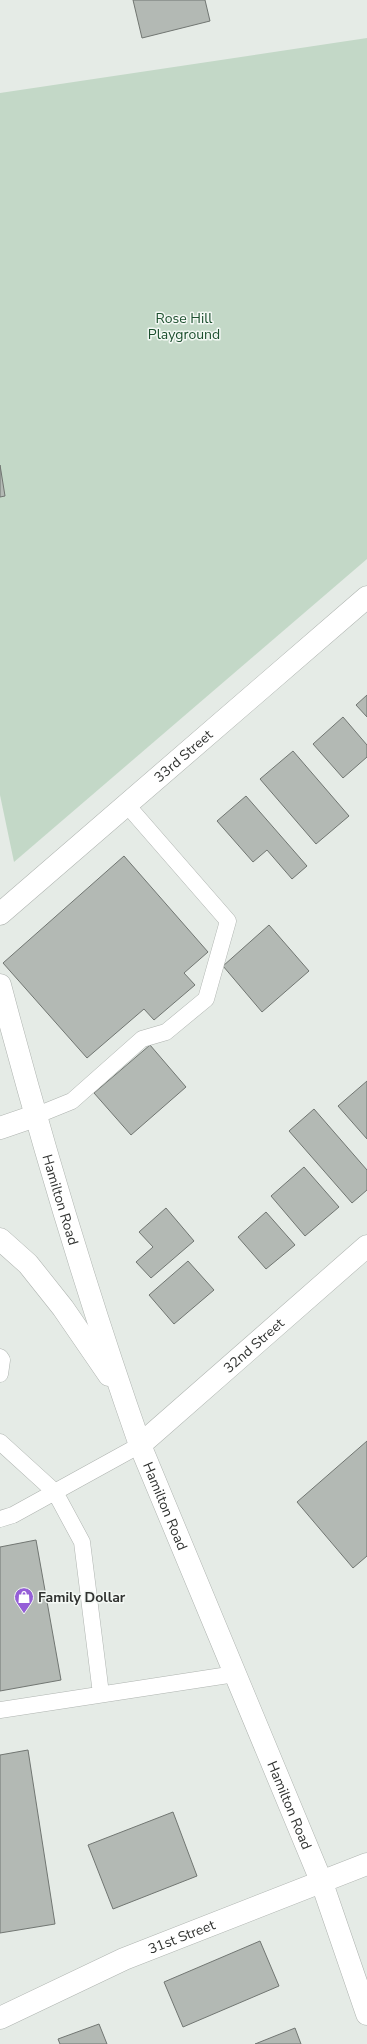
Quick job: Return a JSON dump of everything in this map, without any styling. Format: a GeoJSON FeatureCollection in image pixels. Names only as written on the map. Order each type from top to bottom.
{"type":"FeatureCollection","features":[{"type":"Feature","properties":{"kind":"street","name":"33rd Street"},"geometry":{"type":"LineString","coordinates":[[0,914],[367,597]]}},
{"type":"Feature","properties":{"kind":"street","name":"Hamilton Road"},"geometry":{"type":"LineString","coordinates":[[0,985],[35,1116],[122,1393],[140,1445],[322,1883],[367,2014]]}},
{"type":"Feature","properties":{"kind":"street"},"geometry":{"type":"LineString","coordinates":[[0,1128],[35,1116]]}},
{"type":"Feature","properties":{"kind":"street"},"geometry":{"type":"LineString","coordinates":[[0,1239],[28,1264],[63,1308],[122,1393]]}},
{"type":"Feature","properties":{"kind":"street","name":"32nd Street"},"geometry":{"type":"LineString","coordinates":[[140,1445],[367,1246]]}},
{"type":"Feature","properties":{"kind":"street","name":"31st Street"},"geometry":{"type":"LineString","coordinates":[[0,2018],[124,1959],[322,1883],[367,1864]]}},
{"type":"Feature","properties":{"kind":"lane"},"geometry":{"type":"LineString","coordinates":[[35,1116],[72,1101],[142,1040],[166,1032],[206,999],[228,921],[127,805]]}},
{"type":"Feature","properties":{"kind":"lane"},"geometry":{"type":"LineString","coordinates":[[0,1357],[2,1360],[0,1374]]}},
{"type":"Feature","properties":{"kind":"lane"},"geometry":{"type":"LineString","coordinates":[[0,1442],[55,1492],[82,1542],[101,1694]]}},
{"type":"Feature","properties":{"kind":"lane"},"geometry":{"type":"LineString","coordinates":[[0,1520],[13,1516],[140,1445]]}},
{"type":"Feature","properties":{"kind":"lane"},"geometry":{"type":"LineString","coordinates":[[0,1710],[235,1674]]}},
{"type":"Feature","properties":{"kind":"green space","name":"Rose Hill Playground"},"geometry":{"type":"Polygon","coordinates":[[[367,38],[367,559],[14,862],[0,795],[0,93],[367,38]]]}},
{"type":"Feature","properties":{"kind":"building"},"geometry":{"type":"Polygon","coordinates":[[[133,0],[205,0],[210,21],[142,38],[133,0]]]}},
{"type":"Feature","properties":{"kind":"building"},"geometry":{"type":"Polygon","coordinates":[[[0,465],[5,496],[0,497],[0,465]]]}},
{"type":"Feature","properties":{"kind":"building"},"geometry":{"type":"Polygon","coordinates":[[[367,695],[367,717],[356,705],[367,695]]]}},
{"type":"Feature","properties":{"kind":"building"},"geometry":{"type":"Polygon","coordinates":[[[343,717],[367,745],[367,757],[343,778],[313,744],[343,717]]]}},
{"type":"Feature","properties":{"kind":"building"},"geometry":{"type":"Polygon","coordinates":[[[293,751],[349,816],[316,844],[260,779],[293,751]]]}},
{"type":"Feature","properties":{"kind":"building"},"geometry":{"type":"Polygon","coordinates":[[[246,796],[307,866],[292,879],[267,850],[253,862],[217,821],[246,796]]]}},
{"type":"Feature","properties":{"kind":"building"},"geometry":{"type":"Polygon","coordinates":[[[124,856],[208,952],[184,973],[195,985],[154,1020],[144,1009],[87,1058],[3,963],[124,856]]]}},
{"type":"Feature","properties":{"kind":"building"},"geometry":{"type":"Polygon","coordinates":[[[269,925],[309,971],[262,1012],[223,966],[269,925]]]}},
{"type":"Feature","properties":{"kind":"building"},"geometry":{"type":"Polygon","coordinates":[[[150,1045],[186,1087],[131,1135],[94,1093],[150,1045]]]}},
{"type":"Feature","properties":{"kind":"building"},"geometry":{"type":"Polygon","coordinates":[[[367,1081],[367,1139],[338,1106],[367,1081]]]}},
{"type":"Feature","properties":{"kind":"building"},"geometry":{"type":"Polygon","coordinates":[[[314,1109],[367,1170],[367,1190],[352,1203],[289,1131],[314,1109]]]}},
{"type":"Feature","properties":{"kind":"building"},"geometry":{"type":"Polygon","coordinates":[[[304,1167],[339,1207],[305,1236],[271,1196],[304,1167]]]}},
{"type":"Feature","properties":{"kind":"building"},"geometry":{"type":"Polygon","coordinates":[[[166,1208],[194,1241],[151,1278],[136,1262],[153,1247],[139,1232],[166,1208]]]}},
{"type":"Feature","properties":{"kind":"building"},"geometry":{"type":"Polygon","coordinates":[[[266,1212],[295,1245],[266,1269],[238,1237],[266,1212]]]}},
{"type":"Feature","properties":{"kind":"building"},"geometry":{"type":"Polygon","coordinates":[[[188,1261],[214,1290],[174,1324],[149,1295],[188,1261]]]}},
{"type":"Feature","properties":{"kind":"building"},"geometry":{"type":"Polygon","coordinates":[[[367,1441],[367,1556],[353,1568],[297,1502],[367,1441]]]}},
{"type":"Feature","properties":{"kind":"building","name":"Family Dollar"},"geometry":{"type":"Polygon","coordinates":[[[36,1540],[61,1680],[0,1691],[0,1547],[36,1540]]]}},
{"type":"Feature","properties":{"kind":"building"},"geometry":{"type":"Polygon","coordinates":[[[28,1750],[55,1924],[0,1933],[0,1755],[28,1750]]]}},
{"type":"Feature","properties":{"kind":"building"},"geometry":{"type":"Polygon","coordinates":[[[173,1812],[197,1876],[113,1909],[88,1845],[173,1812]]]}},
{"type":"Feature","properties":{"kind":"building"},"geometry":{"type":"Polygon","coordinates":[[[260,1941],[279,1986],[183,2027],[164,1982],[260,1941]]]}},
{"type":"Feature","properties":{"kind":"building"},"geometry":{"type":"Polygon","coordinates":[[[99,2024],[107,2044],[60,2044],[58,2039],[99,2024]]]}},
{"type":"Feature","properties":{"kind":"building"},"geometry":{"type":"Polygon","coordinates":[[[295,2028],[301,2044],[255,2044],[295,2028]]]}},
{"type":"Feature","properties":{"kind":"place","name":"Family Dollar"},"geometry":{"type":"Point","coordinates":[24,1614]}}]}
